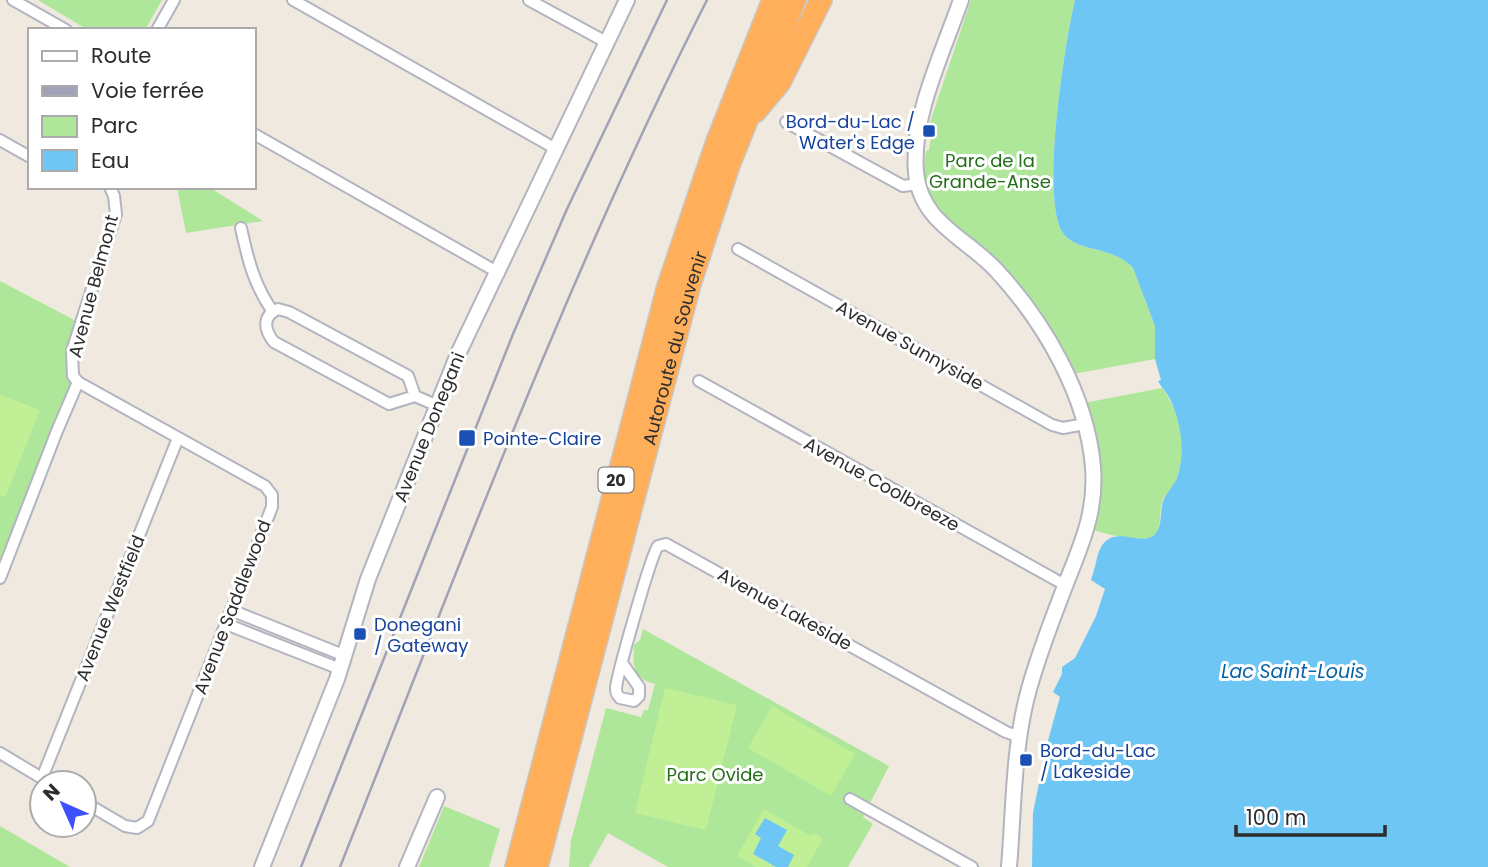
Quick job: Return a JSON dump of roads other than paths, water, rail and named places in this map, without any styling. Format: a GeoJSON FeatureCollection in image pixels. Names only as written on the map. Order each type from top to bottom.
{"type":"FeatureCollection","features":[{"type":"Feature","properties":{"kind":"highway","name":"Autoroute du Souvenir"},"geometry":{"type":"LineString","coordinates":[[516,867],[668,286],[716,144],[772,0]]}},
{"type":"Feature","properties":{"kind":"highway","name":"Autoroute du Souvenir"},"geometry":{"type":"LineString","coordinates":[[537,867],[675,336],[744,124],[795,0]]}},
{"type":"Feature","properties":{"kind":"highway"},"geometry":{"type":"LineString","coordinates":[[744,124],[780,82],[821,0]]}},
{"type":"Feature","properties":{"kind":"street"},"geometry":{"type":"LineString","coordinates":[[13,0],[62,28]]}},
{"type":"Feature","properties":{"kind":"street"},"geometry":{"type":"LineString","coordinates":[[158,28],[174,0]]}},
{"type":"Feature","properties":{"kind":"street"},"geometry":{"type":"LineString","coordinates":[[293,0],[556,149]]}},
{"type":"Feature","properties":{"kind":"street"},"geometry":{"type":"LineString","coordinates":[[529,0],[606,42]]}},
{"type":"Feature","properties":{"kind":"street","name":"Avenue Donegani"},"geometry":{"type":"LineString","coordinates":[[262,867],[342,662],[365,587],[470,328],[499,273],[627,0]]}},
{"type":"Feature","properties":{"kind":"street"},"geometry":{"type":"LineString","coordinates":[[961,0],[918,128],[918,184],[935,218],[995,269],[1036,321],[1060,363],[1085,424],[1092,457],[1093,488],[1083,545],[1065,585],[1030,688],[1020,737],[1009,867]]}},
{"type":"Feature","properties":{"kind":"street"},"geometry":{"type":"LineString","coordinates":[[786,122],[903,186],[918,184]]}},
{"type":"Feature","properties":{"kind":"street"},"geometry":{"type":"LineString","coordinates":[[256,135],[499,273]]}},
{"type":"Feature","properties":{"kind":"street"},"geometry":{"type":"LineString","coordinates":[[0,140],[28,156]]}},
{"type":"Feature","properties":{"kind":"street","name":"Avenue Belmont"},"geometry":{"type":"LineString","coordinates":[[0,578],[78,382],[73,376],[72,351],[116,214],[111,189]]}},
{"type":"Feature","properties":{"kind":"street"},"geometry":{"type":"LineString","coordinates":[[241,228],[250,271],[257,289],[273,312]]}},
{"type":"Feature","properties":{"kind":"street","name":"Avenue Sunnyside"},"geometry":{"type":"LineString","coordinates":[[738,248],[1052,425],[1068,428],[1085,424]]}},
{"type":"Feature","properties":{"kind":"street"},"geometry":{"type":"LineString","coordinates":[[415,396],[408,376],[289,312],[278,309],[266,320],[268,335],[274,342],[389,404],[415,396],[438,406]]}},
{"type":"Feature","properties":{"kind":"street","name":"Avenue Coolbreeze"},"geometry":{"type":"LineString","coordinates":[[699,381],[1065,585]]}},
{"type":"Feature","properties":{"kind":"street","name":"Avenue Saddlewood"},"geometry":{"type":"LineString","coordinates":[[78,382],[265,486],[272,495],[272,507],[148,821],[137,828],[125,826],[98,810]]}},
{"type":"Feature","properties":{"kind":"street","name":"Avenue Westfield"},"geometry":{"type":"LineString","coordinates":[[51,769],[178,438]]}},
{"type":"Feature","properties":{"kind":"street","name":"Avenue Lakeside"},"geometry":{"type":"LineString","coordinates":[[622,663],[652,556],[658,546],[666,544],[1006,732],[1020,737]]}},
{"type":"Feature","properties":{"kind":"street"},"geometry":{"type":"LineString","coordinates":[[231,610],[342,662]]}},
{"type":"Feature","properties":{"kind":"street"},"geometry":{"type":"LineString","coordinates":[[226,624],[342,662]]}},
{"type":"Feature","properties":{"kind":"street"},"geometry":{"type":"LineString","coordinates":[[0,753],[28,770]]}},
{"type":"Feature","properties":{"kind":"street"},"geometry":{"type":"LineString","coordinates":[[407,867],[437,797]]}},
{"type":"Feature","properties":{"kind":"street"},"geometry":{"type":"LineString","coordinates":[[850,799],[972,867]]}},
{"type":"Feature","properties":{"kind":"water","name":"Lac Saint-Louis"},"geometry":{"type":"Polygon","coordinates":[[[1075,0],[1488,0],[1488,867],[1032,867],[1033,813],[1060,697],[1053,692],[1062,674],[1062,667],[1075,658],[1096,616],[1105,589],[1091,580],[1098,554],[1103,544],[1117,536],[1140,539],[1157,532],[1163,502],[1177,478],[1181,458],[1177,418],[1170,399],[1158,381],[1161,380],[1155,359],[1155,326],[1133,268],[1115,256],[1069,239],[1063,233],[1057,215],[1054,156],[1057,120],[1075,0]]]}},
{"type":"Feature","properties":{"kind":"water"},"geometry":{"type":"Polygon","coordinates":[[[765,818],[787,830],[778,846],[794,855],[788,867],[776,867],[753,854],[761,838],[755,834],[765,818]]]}},
{"type":"Feature","properties":{"kind":"railway"},"geometry":{"type":"LineString","coordinates":[[301,867],[513,334],[567,209],[667,0]]}},
{"type":"Feature","properties":{"kind":"railway"},"geometry":{"type":"LineString","coordinates":[[340,867],[559,320],[655,106],[707,0]]}},
{"type":"Feature","properties":{"kind":"place","name":"Bord-du-Lac / Water's Edge"},"geometry":{"type":"Point","coordinates":[929,131]}},
{"type":"Feature","properties":{"kind":"place","name":"Pointe-Claire"},"geometry":{"type":"Point","coordinates":[467,438]}},
{"type":"Feature","properties":{"kind":"place","name":"Donegani / Gateway"},"geometry":{"type":"Point","coordinates":[360,634]}},
{"type":"Feature","properties":{"kind":"place","name":"Bord-du-Lac / Lakeside"},"geometry":{"type":"Point","coordinates":[1026,760]}},
{"type":"Feature","properties":{"kind":"park label","name":"Parc de la Grande-Anse"},"geometry":{"type":"Point","coordinates":[990,170]}},
{"type":"Feature","properties":{"kind":"park label","name":"Parc Ovide"},"geometry":{"type":"Point","coordinates":[715,774]}}]}
